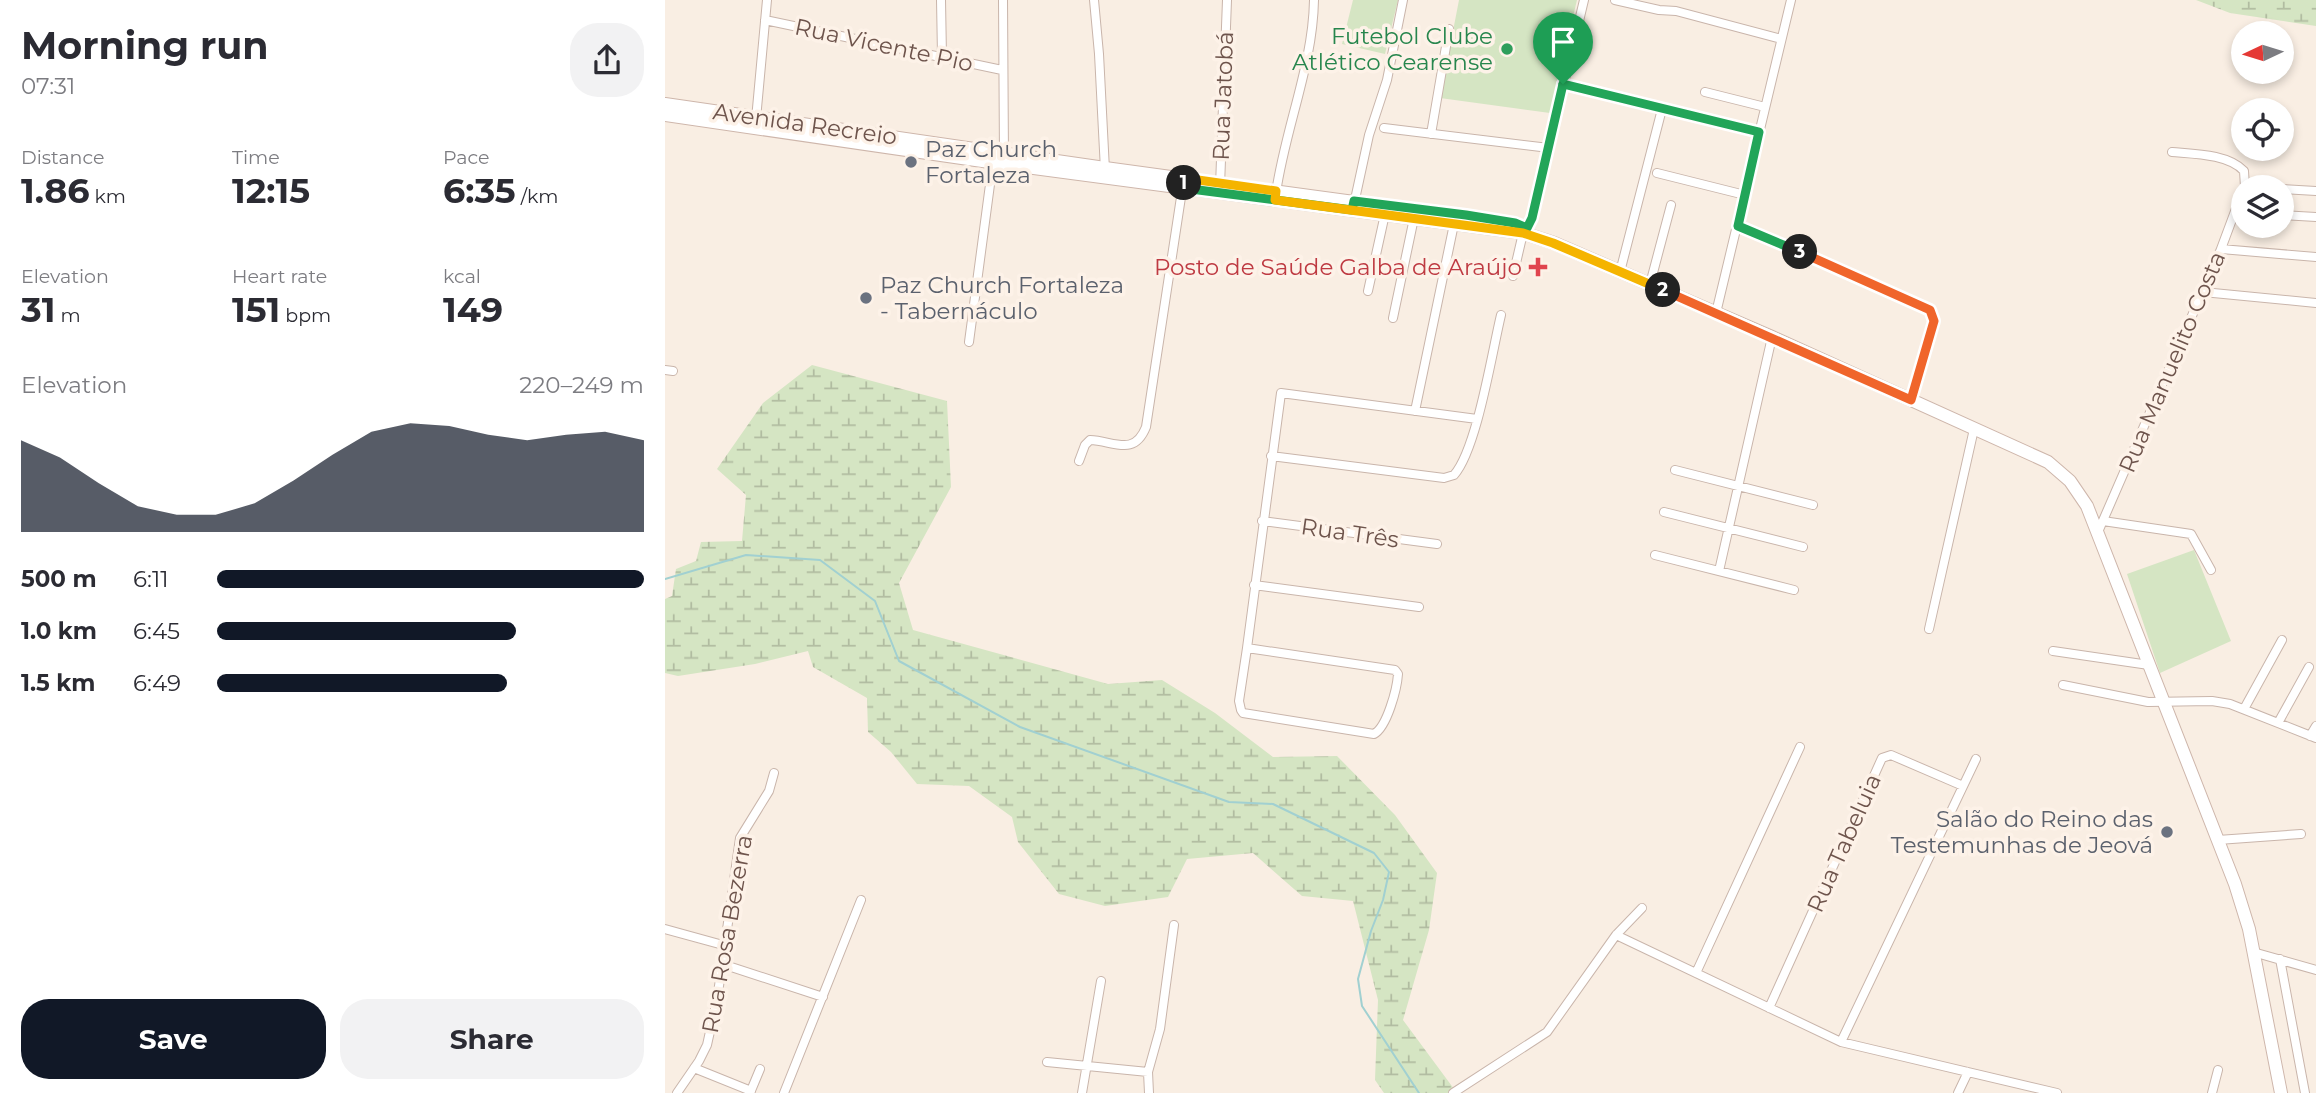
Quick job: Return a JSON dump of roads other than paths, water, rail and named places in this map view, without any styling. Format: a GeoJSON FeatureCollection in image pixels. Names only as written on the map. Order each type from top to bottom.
{"type":"FeatureCollection","features":[{"type":"Feature","properties":{"kind":"main road","name":"Avenida Recreio"},"geometry":{"type":"LineString","coordinates":[[665,104],[756,122],[1000,160],[1353,206],[1466,215],[1515,223],[1525,230]]}},
{"type":"Feature","properties":{"kind":"main road","name":"Avenida Recreio"},"geometry":{"type":"LineString","coordinates":[[665,115],[756,122]]}},
{"type":"Feature","properties":{"kind":"main road","name":"Avenida Recreio"},"geometry":{"type":"LineString","coordinates":[[1353,206],[1385,214],[1454,224],[1525,230]]}},
{"type":"Feature","properties":{"kind":"main road"},"geometry":{"type":"LineString","coordinates":[[1525,230],[1772,337],[2048,462],[2070,481],[2101,526],[2149,665],[2243,906],[2281,1093]]}},
{"type":"Feature","properties":{"kind":"street"},"geometry":{"type":"LineString","coordinates":[[756,122],[767,0]]}},
{"type":"Feature","properties":{"kind":"street"},"geometry":{"type":"LineString","coordinates":[[941,0],[942,57]]}},
{"type":"Feature","properties":{"kind":"street"},"geometry":{"type":"LineString","coordinates":[[969,342],[1000,160],[1003,0]]}},
{"type":"Feature","properties":{"kind":"street"},"geometry":{"type":"LineString","coordinates":[[1094,0],[1105,172]]}},
{"type":"Feature","properties":{"kind":"street","name":"Rua Jatobá"},"geometry":{"type":"LineString","coordinates":[[1219,188],[1227,0]]}},
{"type":"Feature","properties":{"kind":"street"},"geometry":{"type":"LineString","coordinates":[[1275,195],[1313,26],[1314,0]]}},
{"type":"Feature","properties":{"kind":"street"},"geometry":{"type":"LineString","coordinates":[[1353,206],[1369,135],[1387,80],[1403,0]]}},
{"type":"Feature","properties":{"kind":"street"},"geometry":{"type":"LineString","coordinates":[[1513,276],[1525,230],[1532,218],[1584,0]]}},
{"type":"Feature","properties":{"kind":"street"},"geometry":{"type":"LineString","coordinates":[[1615,0],[1676,11],[1781,39]]}},
{"type":"Feature","properties":{"kind":"street"},"geometry":{"type":"LineString","coordinates":[[1716,313],[1791,0]]}},
{"type":"Feature","properties":{"kind":"street","name":"Rua Vicente Pio"},"geometry":{"type":"LineString","coordinates":[[765,20],[1002,70]]}},
{"type":"Feature","properties":{"kind":"street"},"geometry":{"type":"LineString","coordinates":[[1431,134],[1449,29]]}},
{"type":"Feature","properties":{"kind":"street"},"geometry":{"type":"LineString","coordinates":[[1563,84],[1759,132]]}},
{"type":"Feature","properties":{"kind":"street"},"geometry":{"type":"LineString","coordinates":[[1705,92],[1765,107]]}},
{"type":"Feature","properties":{"kind":"street"},"geometry":{"type":"LineString","coordinates":[[1620,272],[1663,109]]}},
{"type":"Feature","properties":{"kind":"street"},"geometry":{"type":"LineString","coordinates":[[1384,128],[1549,148]]}},
{"type":"Feature","properties":{"kind":"street"},"geometry":{"type":"LineString","coordinates":[[2172,152],[2196,154],[2235,164],[2244,171],[2244,175]]}},
{"type":"Feature","properties":{"kind":"street"},"geometry":{"type":"LineString","coordinates":[[1657,173],[1745,195]]}},
{"type":"Feature","properties":{"kind":"street"},"geometry":{"type":"LineString","coordinates":[[1079,461],[1085,445],[1090,440],[1127,446],[1137,442],[1146,428],[1184,183]]}},
{"type":"Feature","properties":{"kind":"street"},"geometry":{"type":"LineString","coordinates":[[2294,190],[2316,191]]}},
{"type":"Feature","properties":{"kind":"street"},"geometry":{"type":"LineString","coordinates":[[1650,284],[1671,205]]}},
{"type":"Feature","properties":{"kind":"street"},"geometry":{"type":"LineString","coordinates":[[1368,291],[1385,214]]}},
{"type":"Feature","properties":{"kind":"street"},"geometry":{"type":"LineString","coordinates":[[2294,216],[2316,217]]}},
{"type":"Feature","properties":{"kind":"street"},"geometry":{"type":"LineString","coordinates":[[1393,318],[1414,218]]}},
{"type":"Feature","properties":{"kind":"street"},"geometry":{"type":"LineString","coordinates":[[1415,411],[1454,224]]}},
{"type":"Feature","properties":{"kind":"street"},"geometry":{"type":"LineString","coordinates":[[1738,226],[1930,310],[1934,321],[1911,400]]}},
{"type":"Feature","properties":{"kind":"street","name":"Rua Manuelito Costa"},"geometry":{"type":"LineString","coordinates":[[2101,526],[2231,230]]}},
{"type":"Feature","properties":{"kind":"street"},"geometry":{"type":"LineString","coordinates":[[2221,249],[2316,257]]}},
{"type":"Feature","properties":{"kind":"street"},"geometry":{"type":"LineString","coordinates":[[2203,292],[2316,303]]}},
{"type":"Feature","properties":{"kind":"street"},"geometry":{"type":"LineString","coordinates":[[1271,456],[1451,477],[1458,471],[1477,419],[1501,315]]}},
{"type":"Feature","properties":{"kind":"street"},"geometry":{"type":"LineString","coordinates":[[1719,571],[1772,337]]}},
{"type":"Feature","properties":{"kind":"street"},"geometry":{"type":"LineString","coordinates":[[1247,646],[1395,670],[1398,674],[1396,687],[1381,730],[1374,734],[1244,713],[1241,710],[1239,701],[1280,394],[1286,392],[1477,419]]}},
{"type":"Feature","properties":{"kind":"street"},"geometry":{"type":"LineString","coordinates":[[1929,629],[1974,429]]}},
{"type":"Feature","properties":{"kind":"street"},"geometry":{"type":"LineString","coordinates":[[1675,470],[1813,505]]}},
{"type":"Feature","properties":{"kind":"street"},"geometry":{"type":"LineString","coordinates":[[1664,512],[1803,547]]}},
{"type":"Feature","properties":{"kind":"street","name":"Rua Três"},"geometry":{"type":"LineString","coordinates":[[1262,521],[1437,544]]}},
{"type":"Feature","properties":{"kind":"street"},"geometry":{"type":"LineString","coordinates":[[2101,526],[2191,534],[2211,570]]}},
{"type":"Feature","properties":{"kind":"street"},"geometry":{"type":"LineString","coordinates":[[1655,555],[1794,590]]}},
{"type":"Feature","properties":{"kind":"street"},"geometry":{"type":"LineString","coordinates":[[1254,585],[1419,607]]}},
{"type":"Feature","properties":{"kind":"street"},"geometry":{"type":"LineString","coordinates":[[2244,709],[2282,640]]}},
{"type":"Feature","properties":{"kind":"street"},"geometry":{"type":"LineString","coordinates":[[2053,651],[2149,665]]}},
{"type":"Feature","properties":{"kind":"street"},"geometry":{"type":"LineString","coordinates":[[2278,723],[2309,667]]}},
{"type":"Feature","properties":{"kind":"street"},"geometry":{"type":"LineString","coordinates":[[2063,685],[2143,702],[2211,701],[2244,709],[2313,737],[2316,726]]}},
{"type":"Feature","properties":{"kind":"street"},"geometry":{"type":"LineString","coordinates":[[1696,973],[1800,747]]}},
{"type":"Feature","properties":{"kind":"street","name":"Rua Tabeluia"},"geometry":{"type":"LineString","coordinates":[[1769,1008],[1882,758],[1891,755],[1963,786]]}},
{"type":"Feature","properties":{"kind":"street"},"geometry":{"type":"LineString","coordinates":[[1841,1042],[1976,759]]}},
{"type":"Feature","properties":{"kind":"street","name":"Rua Rosa Bezerra"},"geometry":{"type":"LineString","coordinates":[[677,1093],[707,1045],[740,838],[769,791],[774,773]]}},
{"type":"Feature","properties":{"kind":"street"},"geometry":{"type":"LineString","coordinates":[[2218,840],[2301,834]]}},
{"type":"Feature","properties":{"kind":"street"},"geometry":{"type":"LineString","coordinates":[[784,1093],[862,900]]}},
{"type":"Feature","properties":{"kind":"street"},"geometry":{"type":"LineString","coordinates":[[1453,1093],[1547,1032],[1616,935],[1642,908]]}},
{"type":"Feature","properties":{"kind":"street"},"geometry":{"type":"LineString","coordinates":[[1149,1093],[1149,1072],[1160,1029],[1174,925]]}},
{"type":"Feature","properties":{"kind":"street"},"geometry":{"type":"LineString","coordinates":[[665,929],[723,945]]}},
{"type":"Feature","properties":{"kind":"street"},"geometry":{"type":"LineString","coordinates":[[1616,935],[1841,1042],[1968,1072],[2019,1089],[2057,1093]]}},
{"type":"Feature","properties":{"kind":"street"},"geometry":{"type":"LineString","coordinates":[[2253,952],[2316,970]]}},
{"type":"Feature","properties":{"kind":"street"},"geometry":{"type":"LineString","coordinates":[[2280,959],[2305,1093]]}},
{"type":"Feature","properties":{"kind":"street"},"geometry":{"type":"LineString","coordinates":[[722,964],[823,997]]}},
{"type":"Feature","properties":{"kind":"street"},"geometry":{"type":"LineString","coordinates":[[1082,1093],[1101,981]]}},
{"type":"Feature","properties":{"kind":"street"},"geometry":{"type":"LineString","coordinates":[[1047,1062],[1149,1072]]}},
{"type":"Feature","properties":{"kind":"street"},"geometry":{"type":"LineString","coordinates":[[694,1068],[750,1092],[760,1069]]}},
{"type":"Feature","properties":{"kind":"street"},"geometry":{"type":"LineString","coordinates":[[2213,1093],[2218,1070]]}},
{"type":"Feature","properties":{"kind":"street"},"geometry":{"type":"LineString","coordinates":[[1958,1093],[1968,1072]]}},
{"type":"Feature","properties":{"kind":"waterway"},"geometry":{"type":"LineString","coordinates":[[665,579],[746,555],[820,560],[875,601],[899,661],[1020,727],[1229,802],[1273,804],[1374,853],[1389,872],[1358,979],[1362,1006],[1419,1093]]}},
{"type":"Feature","properties":{"kind":"place","name":"Futebol Clube Atlético Cearense"},"geometry":{"type":"Point","coordinates":[1507,49]}},
{"type":"Feature","properties":{"kind":"place","name":"Paz Church Fortaleza"},"geometry":{"type":"Point","coordinates":[911,162]}},
{"type":"Feature","properties":{"kind":"place","name":"Posto de Saúde Galba de Araújo"},"geometry":{"type":"Point","coordinates":[1538,267]}},
{"type":"Feature","properties":{"kind":"place","name":"Paz Church Fortaleza - Tabernáculo"},"geometry":{"type":"Point","coordinates":[866,298]}},
{"type":"Feature","properties":{"kind":"place","name":"Salão do Reino das Testemunhas de Jeová"},"geometry":{"type":"Point","coordinates":[2167,832]}}]}
